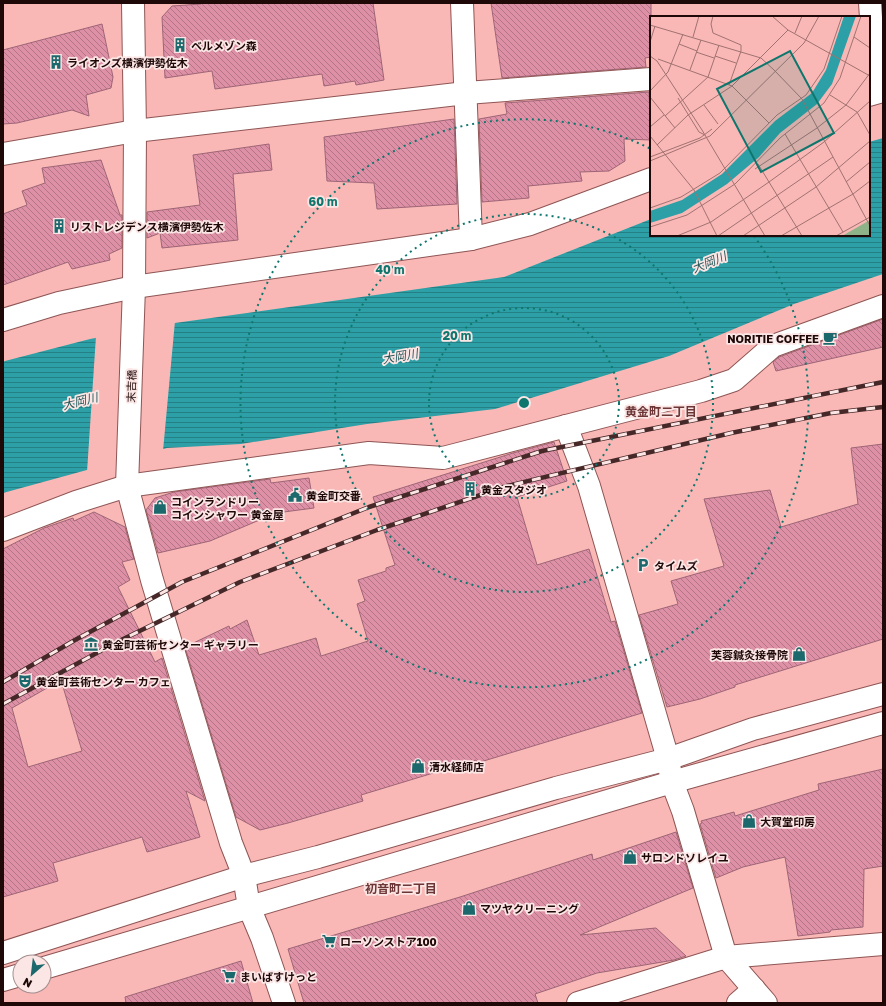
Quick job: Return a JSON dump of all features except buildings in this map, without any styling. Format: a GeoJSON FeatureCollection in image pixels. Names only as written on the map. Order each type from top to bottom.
{"type":"FeatureCollection","features":[{"type":"Feature","properties":{"kind":"street","name":"末吉橋"},"geometry":{"type":"LineString","coordinates":[[133,3],[135,131],[134,287],[127,486],[165,622],[231,843],[244,876],[249,907],[262,938],[284,1003]]}},
{"type":"Feature","properties":{"kind":"street"},"geometry":{"type":"LineString","coordinates":[[462,3],[472,239]]}},
{"type":"Feature","properties":{"kind":"street"},"geometry":{"type":"LineString","coordinates":[[870,3],[875,62],[870,87]]}},
{"type":"Feature","properties":{"kind":"street"},"geometry":{"type":"LineString","coordinates":[[3,154],[135,131],[466,93],[650,79]]}},
{"type":"Feature","properties":{"kind":"street"},"geometry":{"type":"LineString","coordinates":[[870,95],[883,91]]}},
{"type":"Feature","properties":{"kind":"street"},"geometry":{"type":"LineString","coordinates":[[3,320],[59,303],[134,287],[472,239],[530,224],[650,179]]}},
{"type":"Feature","properties":{"kind":"street"},"geometry":{"type":"LineString","coordinates":[[3,530],[76,502],[127,486],[369,453],[443,458],[701,391],[734,380],[773,346],[883,306]]}},
{"type":"Feature","properties":{"kind":"street"},"geometry":{"type":"LineString","coordinates":[[566,426],[589,486],[668,759],[672,782],[726,957],[753,998]]}},
{"type":"Feature","properties":{"kind":"street"},"geometry":{"type":"LineString","coordinates":[[3,953],[244,876],[318,857],[556,788],[668,759],[753,729],[883,694]]}},
{"type":"Feature","properties":{"kind":"street"},"geometry":{"type":"LineString","coordinates":[[52,966],[672,782],[883,723]]}},
{"type":"Feature","properties":{"kind":"street"},"geometry":{"type":"LineString","coordinates":[[578,1003],[726,957],[883,944]]}},
{"type":"Feature","properties":{"kind":"water","name":"大岡川"},"geometry":{"type":"Polygon","coordinates":[[[883,138],[883,274],[794,304],[669,356],[495,409],[367,424],[241,444],[167,448],[3,493],[3,362],[5,361],[90,339],[175,323],[504,277],[650,219],[650,236],[870,236],[870,142],[883,138]]]}},
{"type":"Feature","properties":{"kind":"pier"},"geometry":{"type":"Polygon","coordinates":[[[175,321],[163,451],[87,472],[96,336],[175,321]]]}},
{"type":"Feature","properties":{"kind":"railway"},"geometry":{"type":"LineString","coordinates":[[3,682],[75,640],[182,582],[369,507],[542,451],[883,382]]}},
{"type":"Feature","properties":{"kind":"railway"},"geometry":{"type":"LineString","coordinates":[[3,704],[115,643],[240,582],[377,530],[507,486],[731,433],[831,413],[883,407]]}},
{"type":"Feature","properties":{"kind":"place","name":"ベルメゾン森"},"geometry":{"type":"Point","coordinates":[180,45]}},
{"type":"Feature","properties":{"kind":"place","name":"ライオンズ横濱伊勢佐木"},"geometry":{"type":"Point","coordinates":[56,62]}},
{"type":"Feature","properties":{"kind":"place","name":"リストレジデンス横濱伊勢佐木"},"geometry":{"type":"Point","coordinates":[59,226]}},
{"type":"Feature","properties":{"kind":"place","name":"NORITIE COFFEE"},"geometry":{"type":"Point","coordinates":[830,338]}},
{"type":"Feature","properties":{"kind":"place","name":"黄金スタジオ"},"geometry":{"type":"Point","coordinates":[470,489]}},
{"type":"Feature","properties":{"kind":"place","name":"黄金町交番"},"geometry":{"type":"Point","coordinates":[295,495]}},
{"type":"Feature","properties":{"kind":"place","name":"コインランドリー コインシャワー 黄金屋"},"geometry":{"type":"Point","coordinates":[160,507]}},
{"type":"Feature","properties":{"kind":"place","name":"タイムズ"},"geometry":{"type":"Point","coordinates":[643,565]}},
{"type":"Feature","properties":{"kind":"place","name":"黄金町芸術センター ギャラリー"},"geometry":{"type":"Point","coordinates":[91,644]}},
{"type":"Feature","properties":{"kind":"place","name":"芙蓉鍼灸接骨院"},"geometry":{"type":"Point","coordinates":[799,654]}},
{"type":"Feature","properties":{"kind":"place","name":"黄金町芸術センター カフェ"},"geometry":{"type":"Point","coordinates":[25,681]}},
{"type":"Feature","properties":{"kind":"place","name":"清水経師店"},"geometry":{"type":"Point","coordinates":[418,766]}},
{"type":"Feature","properties":{"kind":"place","name":"大賀堂印房"},"geometry":{"type":"Point","coordinates":[749,821]}},
{"type":"Feature","properties":{"kind":"place","name":"サロンドソレイユ"},"geometry":{"type":"Point","coordinates":[630,857]}},
{"type":"Feature","properties":{"kind":"place","name":"マツヤクリーニング"},"geometry":{"type":"Point","coordinates":[469,908]}},
{"type":"Feature","properties":{"kind":"place","name":"ローソンストア100"},"geometry":{"type":"Point","coordinates":[329,941]}},
{"type":"Feature","properties":{"kind":"place","name":"まいばすけっと"},"geometry":{"type":"Point","coordinates":[229,976]}},
{"type":"Feature","properties":{"kind":"district","name":"黄金町二丁目"},"geometry":{"type":"Point","coordinates":[661,411]}},
{"type":"Feature","properties":{"kind":"district","name":"初音町二丁目"},"geometry":{"type":"Point","coordinates":[401,888]}}]}
